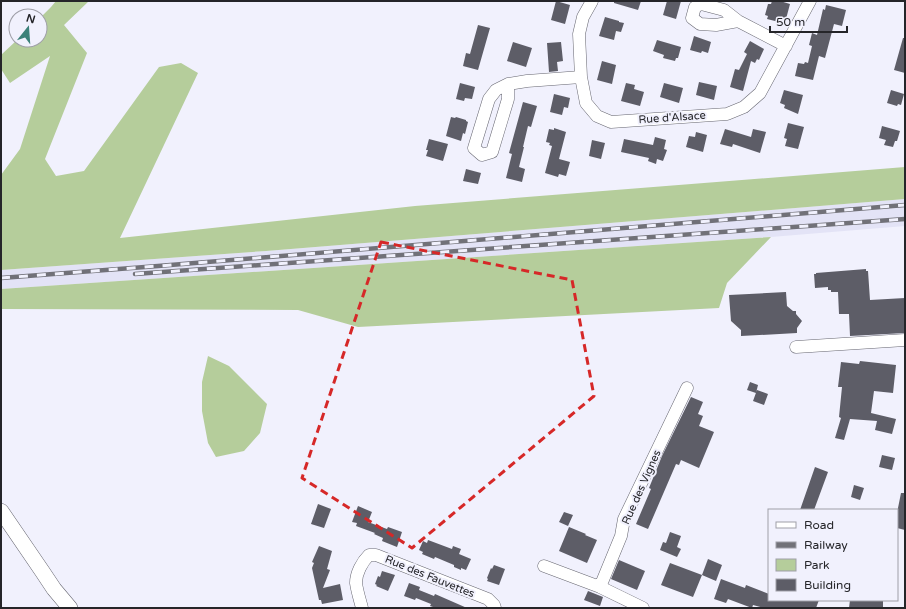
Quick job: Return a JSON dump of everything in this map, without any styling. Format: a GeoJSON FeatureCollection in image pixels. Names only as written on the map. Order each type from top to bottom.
{"type":"FeatureCollection","features":[{"type":"Feature","properties":{"kind":"main road"},"geometry":{"type":"LineString","coordinates":[[1,511],[54,589],[70,608]]}},
{"type":"Feature","properties":{"kind":"street","name":"Rue d'Alsace"},"geometry":{"type":"LineString","coordinates":[[592,1],[583,17],[580,34],[580,77],[586,103],[597,116],[611,122],[727,114],[744,107],[760,93],[810,1]]}},
{"type":"Feature","properties":{"kind":"street"},"geometry":{"type":"LineString","coordinates":[[738,21],[786,46]]}},
{"type":"Feature","properties":{"kind":"street"},"geometry":{"type":"LineString","coordinates":[[508,84],[508,99],[492,152],[482,155],[474,148],[489,99],[496,90],[508,84],[527,81],[580,77]]}},
{"type":"Feature","properties":{"kind":"street"},"geometry":{"type":"LineString","coordinates":[[796,346],[905,340]]}},
{"type":"Feature","properties":{"kind":"street","name":"Rue des Vignes"},"geometry":{"type":"LineString","coordinates":[[600,587],[620,536],[624,519],[687,388]]}},
{"type":"Feature","properties":{"kind":"street","name":"Rue des Fauvettes"},"geometry":{"type":"LineString","coordinates":[[362,608],[356,584],[357,576],[363,560],[369,555],[376,555],[488,599],[495,608]]}},
{"type":"Feature","properties":{"kind":"street"},"geometry":{"type":"LineString","coordinates":[[544,566],[600,587],[643,608]]}},
{"type":"Feature","properties":{"kind":"highlighted area"},"geometry":{"type":"Polygon","coordinates":[[[381,242],[572,280],[594,396],[412,548],[302,478],[381,242]]]}},
{"type":"Feature","properties":{"kind":"shaded area"},"geometry":{"type":"Polygon","coordinates":[[[905,199],[905,226],[771,237],[1,289],[1,270],[266,251],[905,199]]]}},
{"type":"Feature","properties":{"kind":"green space"},"geometry":{"type":"Polygon","coordinates":[[[56,1],[89,1],[64,25],[87,53],[45,159],[56,176],[84,171],[159,67],[181,63],[198,73],[120,238],[415,206],[905,167],[905,199],[266,251],[1,270],[1,175],[20,149],[50,56],[10,83],[1,69],[1,55],[8,48],[48,48],[48,10],[56,1]]]}},
{"type":"Feature","properties":{"kind":"green space"},"geometry":{"type":"Polygon","coordinates":[[[771,237],[727,283],[719,308],[358,327],[298,310],[1,309],[1,289],[771,237]]]}},
{"type":"Feature","properties":{"kind":"green space"},"geometry":{"type":"Polygon","coordinates":[[[208,356],[229,366],[267,404],[260,433],[244,451],[216,457],[208,443],[202,411],[202,382],[208,356]]]}},
{"type":"Feature","properties":{"kind":"building"},"geometry":{"type":"Polygon","coordinates":[[[556,1],[570,5],[565,24],[551,20],[556,1]]]}},
{"type":"Feature","properties":{"kind":"building"},"geometry":{"type":"Polygon","coordinates":[[[614,1],[641,1],[638,10],[614,3],[614,1]]]}},
{"type":"Feature","properties":{"kind":"building"},"geometry":{"type":"Polygon","coordinates":[[[667,1],[681,1],[676,19],[663,15],[667,1]]]}},
{"type":"Feature","properties":{"kind":"building"},"geometry":{"type":"Polygon","coordinates":[[[772,1],[780,1],[790,4],[786,19],[780,18],[779,22],[767,19],[768,16],[765,15],[768,4],[771,4],[772,1]]]}},
{"type":"Feature","properties":{"kind":"building"},"geometry":{"type":"Polygon","coordinates":[[[826,5],[846,10],[842,26],[834,24],[825,58],[819,56],[813,80],[795,76],[798,63],[808,63],[812,46],[809,45],[812,33],[817,35],[823,9],[825,10],[826,5]]]}},
{"type":"Feature","properties":{"kind":"building"},"geometry":{"type":"Polygon","coordinates":[[[605,17],[624,23],[621,32],[616,31],[614,40],[599,36],[605,17]]]}},
{"type":"Feature","properties":{"kind":"building"},"geometry":{"type":"Polygon","coordinates":[[[478,25],[490,28],[478,70],[463,66],[466,53],[470,54],[478,25]]]}},
{"type":"Feature","properties":{"kind":"building"},"geometry":{"type":"Polygon","coordinates":[[[694,36],[711,42],[708,53],[690,50],[694,36]]]}},
{"type":"Feature","properties":{"kind":"building"},"geometry":{"type":"Polygon","coordinates":[[[903,38],[905,38],[905,73],[894,70],[903,38]]]}},
{"type":"Feature","properties":{"kind":"building"},"geometry":{"type":"Polygon","coordinates":[[[657,40],[681,47],[678,58],[676,58],[675,61],[663,58],[664,55],[653,51],[657,40]]]}},
{"type":"Feature","properties":{"kind":"building"},"geometry":{"type":"Polygon","coordinates":[[[750,41],[764,49],[759,60],[757,59],[755,63],[751,61],[743,91],[730,87],[735,69],[739,70],[747,54],[744,52],[750,41]]]}},
{"type":"Feature","properties":{"kind":"building"},"geometry":{"type":"Polygon","coordinates":[[[513,42],[532,48],[526,67],[507,61],[513,42]]]}},
{"type":"Feature","properties":{"kind":"building"},"geometry":{"type":"Polygon","coordinates":[[[561,42],[563,61],[557,62],[558,71],[549,72],[547,43],[561,42]]]}},
{"type":"Feature","properties":{"kind":"building"},"geometry":{"type":"Polygon","coordinates":[[[602,61],[616,65],[612,84],[597,80],[602,61]]]}},
{"type":"Feature","properties":{"kind":"building"},"geometry":{"type":"Polygon","coordinates":[[[699,82],[717,86],[714,100],[696,95],[699,82]]]}},
{"type":"Feature","properties":{"kind":"building"},"geometry":{"type":"Polygon","coordinates":[[[460,83],[475,87],[472,99],[465,98],[464,101],[456,99],[460,83]]]}},
{"type":"Feature","properties":{"kind":"building"},"geometry":{"type":"Polygon","coordinates":[[[626,83],[635,85],[634,89],[644,92],[640,106],[621,101],[626,83]]]}},
{"type":"Feature","properties":{"kind":"building"},"geometry":{"type":"Polygon","coordinates":[[[664,83],[683,88],[679,103],[660,97],[664,83]]]}},
{"type":"Feature","properties":{"kind":"building"},"geometry":{"type":"Polygon","coordinates":[[[784,90],[803,95],[798,114],[784,108],[785,105],[780,103],[784,90]]]}},
{"type":"Feature","properties":{"kind":"building"},"geometry":{"type":"Polygon","coordinates":[[[891,90],[904,94],[901,105],[898,104],[897,106],[887,103],[891,90]]]}},
{"type":"Feature","properties":{"kind":"building"},"geometry":{"type":"Polygon","coordinates":[[[554,94],[570,98],[568,108],[564,107],[562,115],[550,112],[554,94]]]}},
{"type":"Feature","properties":{"kind":"building"},"geometry":{"type":"Polygon","coordinates":[[[523,102],[537,106],[531,127],[528,126],[519,167],[525,169],[522,182],[506,178],[512,154],[509,153],[523,102]]]}},
{"type":"Feature","properties":{"kind":"building"},"geometry":{"type":"Polygon","coordinates":[[[451,117],[456,117],[468,122],[465,134],[463,133],[461,141],[446,136],[451,117]]]}},
{"type":"Feature","properties":{"kind":"building"},"geometry":{"type":"Polygon","coordinates":[[[788,123],[804,127],[798,149],[785,146],[787,139],[784,138],[788,123]]]}},
{"type":"Feature","properties":{"kind":"building"},"geometry":{"type":"Polygon","coordinates":[[[882,126],[900,131],[897,141],[895,141],[893,147],[884,145],[886,140],[879,138],[882,126]]]}},
{"type":"Feature","properties":{"kind":"building"},"geometry":{"type":"Polygon","coordinates":[[[554,128],[566,132],[559,159],[570,162],[566,176],[559,174],[558,177],[545,173],[552,146],[549,145],[550,143],[546,142],[549,129],[554,130],[554,128]]]}},
{"type":"Feature","properties":{"kind":"building"},"geometry":{"type":"Polygon","coordinates":[[[725,129],[751,137],[753,129],[766,132],[760,153],[733,144],[732,147],[720,144],[725,129]]]}},
{"type":"Feature","properties":{"kind":"building"},"geometry":{"type":"Polygon","coordinates":[[[696,132],[707,135],[703,152],[686,147],[689,136],[695,137],[696,132]]]}},
{"type":"Feature","properties":{"kind":"building"},"geometry":{"type":"Polygon","coordinates":[[[655,137],[666,140],[664,149],[667,150],[663,161],[657,159],[656,164],[648,161],[649,158],[621,152],[624,139],[653,145],[655,137]]]}},
{"type":"Feature","properties":{"kind":"building"},"geometry":{"type":"Polygon","coordinates":[[[429,139],[448,144],[443,161],[426,156],[429,139]]]}},
{"type":"Feature","properties":{"kind":"building"},"geometry":{"type":"Polygon","coordinates":[[[592,140],[605,143],[601,159],[589,156],[592,140]]]}},
{"type":"Feature","properties":{"kind":"building"},"geometry":{"type":"Polygon","coordinates":[[[466,169],[481,173],[478,184],[463,181],[466,169]]]}},
{"type":"Feature","properties":{"kind":"building"},"geometry":{"type":"Polygon","coordinates":[[[866,269],[866,271],[868,271],[870,300],[905,298],[905,333],[850,336],[849,314],[839,314],[838,292],[831,292],[831,290],[828,290],[828,287],[815,288],[814,274],[816,273],[866,269]]]}},
{"type":"Feature","properties":{"kind":"building"},"geometry":{"type":"Polygon","coordinates":[[[786,292],[787,306],[793,311],[796,311],[796,314],[802,321],[797,328],[797,333],[741,336],[741,330],[731,321],[729,295],[786,292]]]}},
{"type":"Feature","properties":{"kind":"building"},"geometry":{"type":"Polygon","coordinates":[[[860,361],[896,365],[893,393],[874,391],[871,413],[896,419],[892,434],[875,430],[877,421],[850,419],[844,440],[835,438],[841,418],[839,417],[842,387],[838,387],[841,362],[859,364],[860,361]]]}},
{"type":"Feature","properties":{"kind":"building"},"geometry":{"type":"Polygon","coordinates":[[[750,382],[758,385],[756,393],[747,390],[750,382]]]}},
{"type":"Feature","properties":{"kind":"building"},"geometry":{"type":"Polygon","coordinates":[[[757,390],[768,394],[764,405],[753,401],[757,390]]]}},
{"type":"Feature","properties":{"kind":"building"},"geometry":{"type":"Polygon","coordinates":[[[691,397],[703,402],[698,414],[703,416],[699,426],[714,432],[699,468],[681,460],[679,465],[676,464],[648,529],[636,524],[651,489],[649,488],[662,456],[691,397]]]}},
{"type":"Feature","properties":{"kind":"building"},"geometry":{"type":"Polygon","coordinates":[[[882,455],[895,458],[892,470],[879,467],[882,455]]]}},
{"type":"Feature","properties":{"kind":"building"},"geometry":{"type":"Polygon","coordinates":[[[815,467],[828,472],[814,509],[800,509],[815,467]]]}},
{"type":"Feature","properties":{"kind":"building"},"geometry":{"type":"Polygon","coordinates":[[[854,485],[864,488],[860,500],[851,497],[854,485]]]}},
{"type":"Feature","properties":{"kind":"building"},"geometry":{"type":"Polygon","coordinates":[[[901,493],[905,493],[905,530],[898,528],[898,509],[901,493]]]}},
{"type":"Feature","properties":{"kind":"building"},"geometry":{"type":"Polygon","coordinates":[[[318,504],[331,509],[324,528],[311,524],[318,504]]]}},
{"type":"Feature","properties":{"kind":"building"},"geometry":{"type":"Polygon","coordinates":[[[358,506],[372,512],[368,522],[387,529],[388,527],[402,532],[397,547],[382,541],[383,538],[374,534],[375,533],[356,526],[357,523],[352,522],[358,506]]]}},
{"type":"Feature","properties":{"kind":"building"},"geometry":{"type":"Polygon","coordinates":[[[564,512],[573,515],[568,526],[559,522],[564,512]]]}},
{"type":"Feature","properties":{"kind":"building"},"geometry":{"type":"Polygon","coordinates":[[[569,527],[597,540],[587,563],[559,551],[569,527]]]}},
{"type":"Feature","properties":{"kind":"building"},"geometry":{"type":"Polygon","coordinates":[[[670,532],[681,536],[677,547],[681,549],[677,557],[660,550],[663,542],[666,543],[670,532]]]}},
{"type":"Feature","properties":{"kind":"building"},"geometry":{"type":"Polygon","coordinates":[[[428,540],[452,549],[453,546],[461,549],[459,554],[471,559],[466,570],[461,568],[461,570],[454,567],[454,565],[435,557],[434,559],[422,554],[423,552],[419,550],[423,541],[427,543],[428,540]]]}},
{"type":"Feature","properties":{"kind":"building"},"geometry":{"type":"Polygon","coordinates":[[[319,546],[332,551],[327,569],[330,570],[323,588],[340,584],[343,600],[322,604],[321,600],[319,600],[312,568],[314,563],[312,562],[319,546]]]}},
{"type":"Feature","properties":{"kind":"building"},"geometry":{"type":"Polygon","coordinates":[[[708,559],[722,565],[716,581],[702,575],[708,559]]]}},
{"type":"Feature","properties":{"kind":"building"},"geometry":{"type":"Polygon","coordinates":[[[619,560],[645,571],[637,590],[611,579],[619,560]]]}},
{"type":"Feature","properties":{"kind":"building"},"geometry":{"type":"Polygon","coordinates":[[[670,563],[702,575],[693,597],[661,585],[670,563]]]}},
{"type":"Feature","properties":{"kind":"building"},"geometry":{"type":"Polygon","coordinates":[[[494,565],[505,569],[499,585],[487,581],[491,568],[492,569],[494,565]]]}},
{"type":"Feature","properties":{"kind":"building"},"geometry":{"type":"Polygon","coordinates":[[[382,571],[395,575],[388,591],[376,586],[377,585],[375,584],[382,571]]]}},
{"type":"Feature","properties":{"kind":"building"},"geometry":{"type":"Polygon","coordinates":[[[721,579],[745,588],[746,585],[768,594],[768,601],[819,601],[816,608],[764,608],[753,605],[752,608],[728,599],[726,603],[714,599],[721,579]]]}},
{"type":"Feature","properties":{"kind":"building"},"geometry":{"type":"Polygon","coordinates":[[[409,583],[420,587],[419,590],[434,596],[435,594],[467,608],[436,608],[430,606],[431,604],[416,598],[415,600],[404,596],[409,583]]]}},
{"type":"Feature","properties":{"kind":"building"},"geometry":{"type":"Polygon","coordinates":[[[588,591],[603,597],[600,606],[584,600],[588,591]]]}},
{"type":"Feature","properties":{"kind":"building"},"geometry":{"type":"Polygon","coordinates":[[[850,601],[883,601],[883,608],[849,608],[850,601]]]}},
{"type":"Feature","properties":{"kind":"railway"},"geometry":{"type":"LineString","coordinates":[[1,278],[905,205]]}},
{"type":"Feature","properties":{"kind":"railway"},"geometry":{"type":"LineString","coordinates":[[135,274],[905,219]]}}]}
